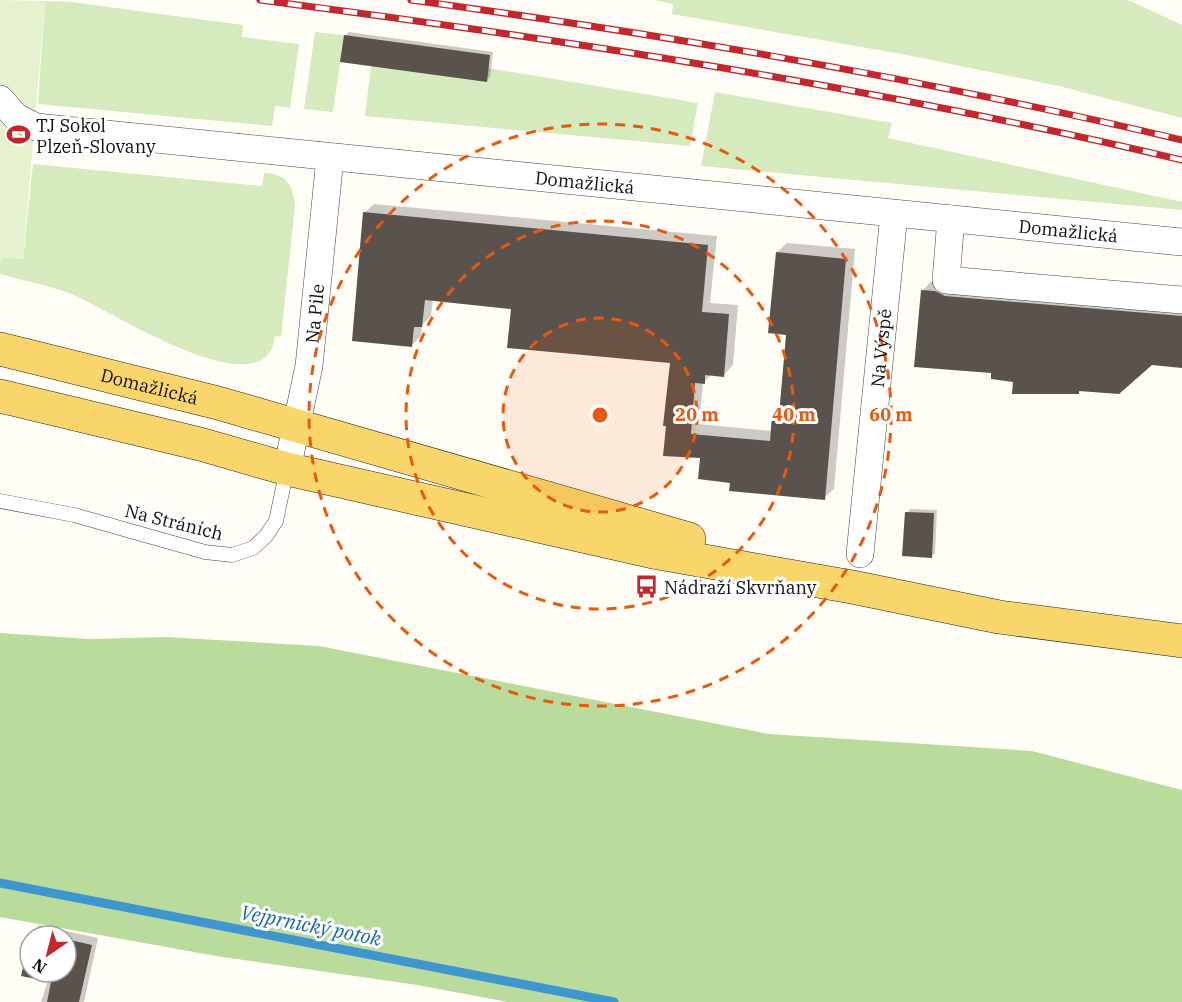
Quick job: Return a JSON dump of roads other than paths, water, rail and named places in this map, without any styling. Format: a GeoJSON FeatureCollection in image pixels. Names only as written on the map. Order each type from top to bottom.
{"type":"FeatureCollection","features":[{"type":"Feature","properties":{"kind":"main road","name":"Domažlická"},"geometry":{"type":"LineString","coordinates":[[0,349],[218,403],[852,586]]}},
{"type":"Feature","properties":{"kind":"main road","name":"Domažlická"},"geometry":{"type":"LineString","coordinates":[[0,396],[200,444],[287,469],[653,552],[852,586],[999,617],[1182,641]]}},
{"type":"Feature","properties":{"kind":"street","name":"Domažlická"},"geometry":{"type":"LineString","coordinates":[[0,99],[16,117],[36,128],[1182,242]]}},
{"type":"Feature","properties":{"kind":"street","name":"Na Pile"},"geometry":{"type":"LineString","coordinates":[[287,469],[309,366],[330,158]]}},
{"type":"Feature","properties":{"kind":"street","name":"Na Výspě"},"geometry":{"type":"LineString","coordinates":[[860,554],[894,214]]}},
{"type":"Feature","properties":{"kind":"street"},"geometry":{"type":"LineString","coordinates":[[951,219],[946,280],[1182,300]]}},
{"type":"Feature","properties":{"kind":"lane","name":"Na Stráních"},"geometry":{"type":"LineString","coordinates":[[0,501],[74,515],[205,552],[232,555],[253,548],[266,536],[276,520],[287,469]]}},
{"type":"Feature","properties":{"kind":"waterway","name":"Vejprnický potok"},"geometry":{"type":"LineString","coordinates":[[0,883],[614,1002]]}},
{"type":"Feature","properties":{"kind":"railway"},"geometry":{"type":"LineString","coordinates":[[260,0],[608,49],[723,68],[953,110],[1182,160]]}},
{"type":"Feature","properties":{"kind":"railway"},"geometry":{"type":"LineString","coordinates":[[411,0],[605,28],[798,61],[991,98],[1182,140]]}},
{"type":"Feature","properties":{"kind":"place","name":"TJ Sokol Plzeň-Slovany"},"geometry":{"type":"Point","coordinates":[18,135]}},
{"type":"Feature","properties":{"kind":"place","name":"Nádraží Skvrňany"},"geometry":{"type":"Point","coordinates":[646,587]}}]}
